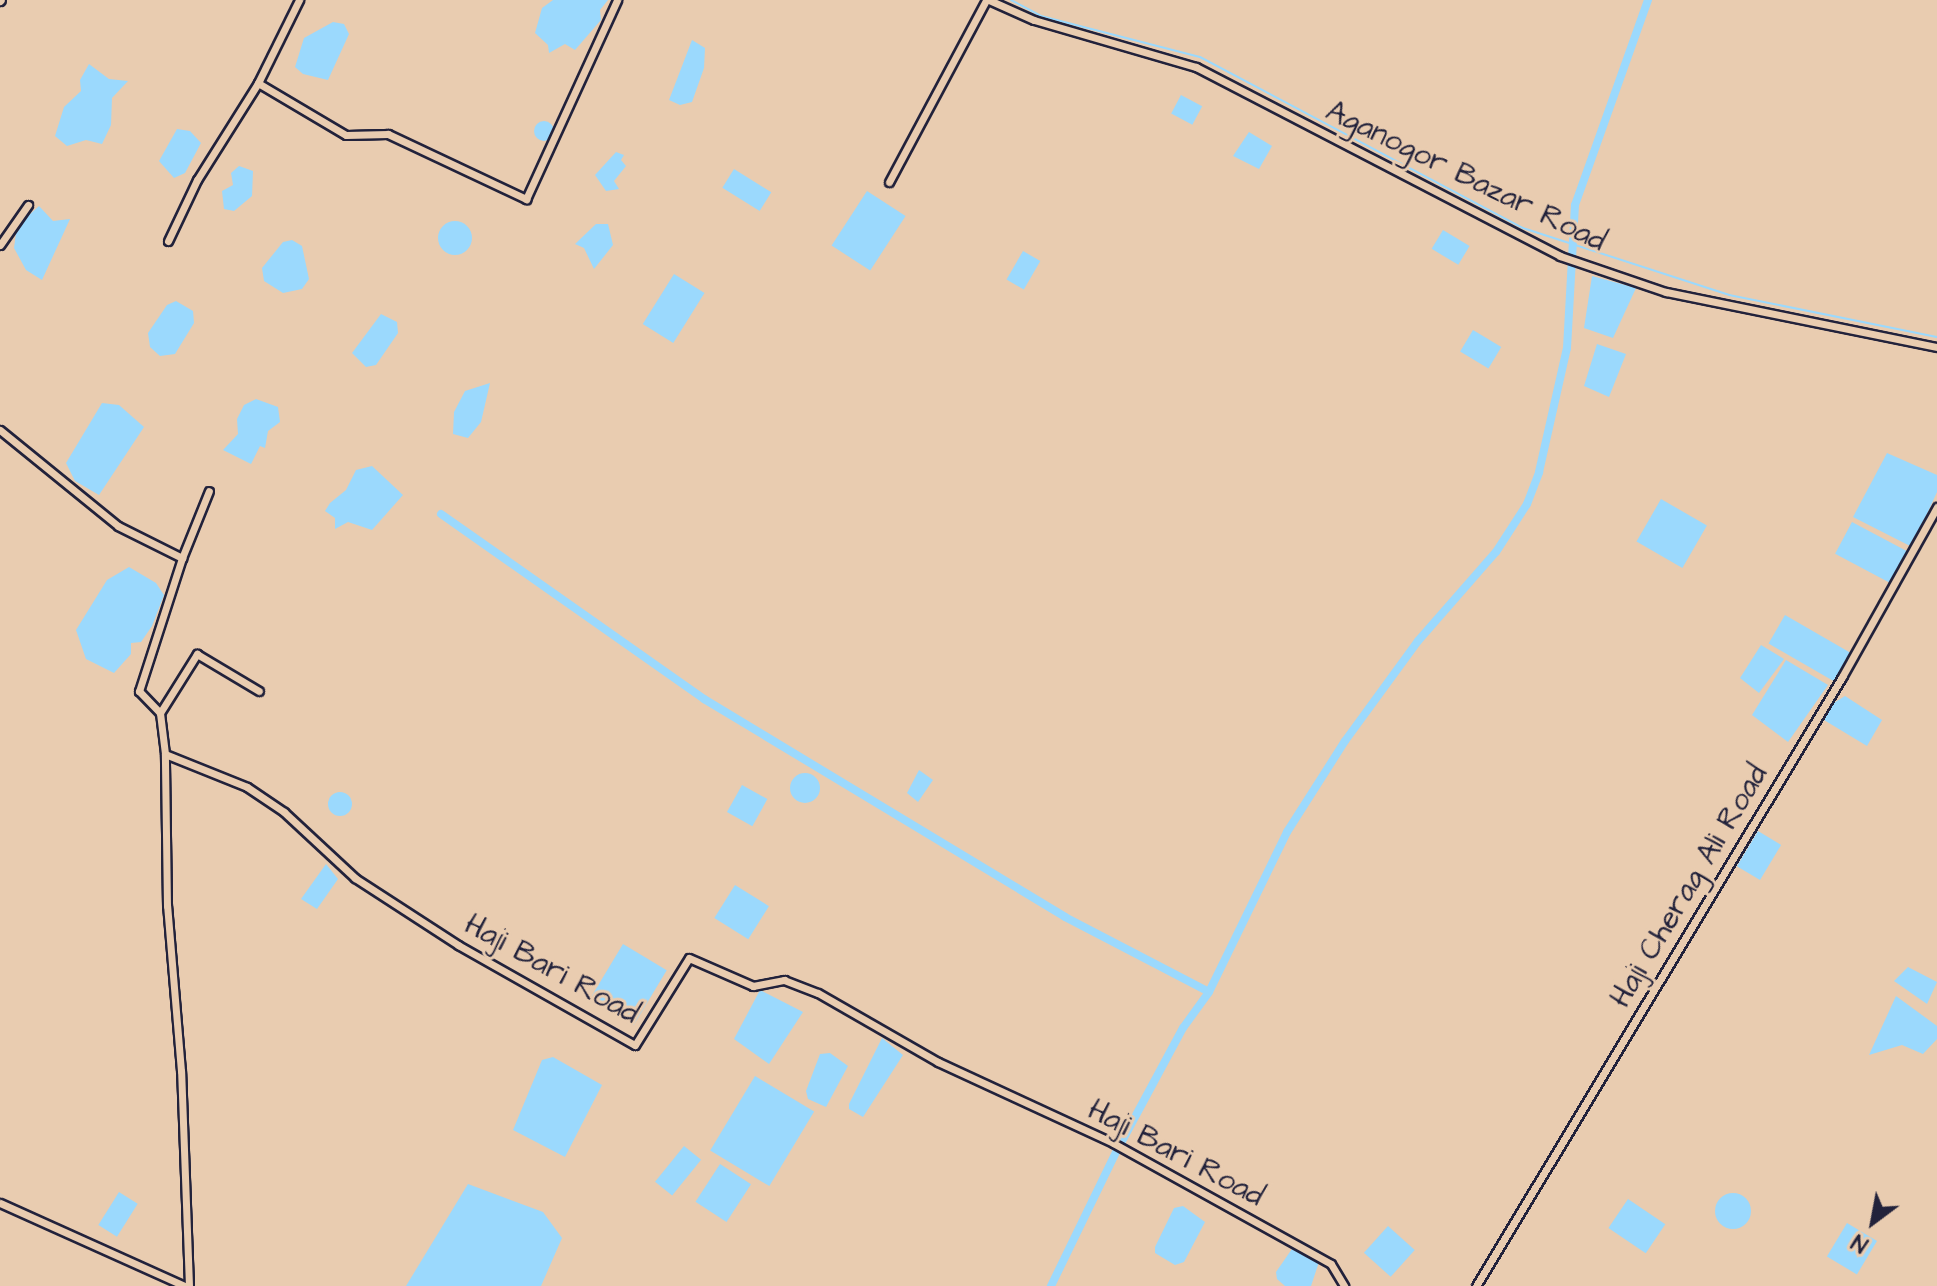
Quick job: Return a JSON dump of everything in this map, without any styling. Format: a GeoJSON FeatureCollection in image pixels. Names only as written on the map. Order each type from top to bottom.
{"type":"FeatureCollection","features":[{"type":"Feature","properties":{"kind":"street"},"geometry":{"type":"LineString","coordinates":[[168,241],[197,180],[258,83],[299,0]]}},
{"type":"Feature","properties":{"kind":"street"},"geometry":{"type":"LineString","coordinates":[[258,83],[346,135],[388,134],[526,199],[617,0]]}},
{"type":"Feature","properties":{"kind":"street"},"geometry":{"type":"LineString","coordinates":[[889,182],[987,0]]}},
{"type":"Feature","properties":{"kind":"street","name":"Aganogor Bazar Road"},"geometry":{"type":"LineString","coordinates":[[987,0],[1034,20],[1196,67],[1560,256],[1666,292],[1937,347]]}},
{"type":"Feature","properties":{"kind":"street"},"geometry":{"type":"LineString","coordinates":[[0,245],[28,205]]}},
{"type":"Feature","properties":{"kind":"street"},"geometry":{"type":"LineString","coordinates":[[0,430],[118,526],[182,558]]}},
{"type":"Feature","properties":{"kind":"street"},"geometry":{"type":"LineString","coordinates":[[0,1203],[187,1286],[181,1071],[167,906],[165,754],[160,713],[139,691],[182,558],[209,491]]}},
{"type":"Feature","properties":{"kind":"street","name":"Haji Cherag Ali Road"},"geometry":{"type":"LineString","coordinates":[[1476,1286],[1842,677],[1937,507]]}},
{"type":"Feature","properties":{"kind":"street"},"geometry":{"type":"LineString","coordinates":[[160,713],[197,654],[259,691]]}},
{"type":"Feature","properties":{"kind":"street","name":"Haji Bari Road"},"geometry":{"type":"LineString","coordinates":[[165,754],[247,787],[284,812],[355,878],[470,952],[635,1045],[689,958],[753,986],[784,980],[818,993],[938,1062],[1113,1143],[1331,1264],[1344,1286]]}},
{"type":"Feature","properties":{"kind":"water"},"geometry":{"type":"Polygon","coordinates":[[[553,0],[608,0],[600,10],[601,20],[575,50],[565,44],[549,53],[548,45],[535,33],[542,8],[553,0]]]}},
{"type":"Feature","properties":{"kind":"water"},"geometry":{"type":"Polygon","coordinates":[[[333,22],[344,24],[349,34],[328,80],[303,74],[295,67],[304,38],[333,22]]]}},
{"type":"Feature","properties":{"kind":"water"},"geometry":{"type":"Polygon","coordinates":[[[692,40],[705,48],[704,68],[692,102],[680,105],[669,100],[692,40]]]}},
{"type":"Feature","properties":{"kind":"water"},"geometry":{"type":"Polygon","coordinates":[[[89,64],[109,79],[128,81],[112,98],[111,125],[102,144],[86,140],[67,146],[55,136],[64,107],[81,91],[80,80],[89,64]]]}},
{"type":"Feature","properties":{"kind":"water"},"geometry":{"type":"Polygon","coordinates":[[[1181,95],[1202,106],[1192,125],[1171,114],[1181,95]]]}},
{"type":"Feature","properties":{"kind":"water"},"geometry":{"type":"Polygon","coordinates":[[[544,121],[551,124],[554,131],[551,138],[544,141],[537,138],[534,131],[537,124],[544,121]]]}},
{"type":"Feature","properties":{"kind":"water"},"geometry":{"type":"Polygon","coordinates":[[[177,129],[190,131],[201,143],[185,173],[174,178],[159,161],[177,129]]]}},
{"type":"Feature","properties":{"kind":"water"},"geometry":{"type":"Polygon","coordinates":[[[1249,132],[1272,146],[1259,169],[1233,156],[1249,132]]]}},
{"type":"Feature","properties":{"kind":"water"},"geometry":{"type":"Polygon","coordinates":[[[616,152],[624,155],[621,160],[626,166],[614,181],[619,189],[606,191],[595,175],[616,152]]]}},
{"type":"Feature","properties":{"kind":"water"},"geometry":{"type":"Polygon","coordinates":[[[239,166],[253,171],[252,196],[234,211],[224,209],[222,191],[233,185],[231,173],[239,166]]]}},
{"type":"Feature","properties":{"kind":"water"},"geometry":{"type":"Polygon","coordinates":[[[734,169],[771,192],[760,211],[722,188],[734,169]]]}},
{"type":"Feature","properties":{"kind":"water"},"geometry":{"type":"Polygon","coordinates":[[[867,191],[906,216],[870,271],[832,246],[867,191]]]}},
{"type":"Feature","properties":{"kind":"water"},"geometry":{"type":"Polygon","coordinates":[[[39,206],[53,221],[70,219],[42,280],[26,270],[14,248],[17,226],[39,206]]]}},
{"type":"Feature","properties":{"kind":"water"},"geometry":{"type":"Polygon","coordinates":[[[455,221],[467,226],[472,238],[467,250],[455,255],[443,250],[438,238],[443,226],[455,221]]]}},
{"type":"Feature","properties":{"kind":"water"},"geometry":{"type":"Polygon","coordinates":[[[596,224],[608,224],[613,245],[594,269],[584,248],[575,244],[596,224]]]}},
{"type":"Feature","properties":{"kind":"water"},"geometry":{"type":"Polygon","coordinates":[[[1443,230],[1470,246],[1458,265],[1432,249],[1443,230]]]}},
{"type":"Feature","properties":{"kind":"water"},"geometry":{"type":"Polygon","coordinates":[[[292,240],[302,246],[309,279],[302,289],[283,293],[264,281],[262,268],[283,242],[292,240]]]}},
{"type":"Feature","properties":{"kind":"water"},"geometry":{"type":"Polygon","coordinates":[[[1023,251],[1040,261],[1024,290],[1006,280],[1023,251]]]}},
{"type":"Feature","properties":{"kind":"water"},"geometry":{"type":"Polygon","coordinates":[[[674,274],[705,293],[673,343],[643,324],[674,274]]]}},
{"type":"Feature","properties":{"kind":"water"},"geometry":{"type":"Polygon","coordinates":[[[1592,276],[1636,288],[1613,338],[1584,328],[1592,276]]]}},
{"type":"Feature","properties":{"kind":"water"},"geometry":{"type":"Polygon","coordinates":[[[176,301],[193,311],[194,323],[175,354],[160,356],[150,347],[148,333],[167,305],[176,301]]]}},
{"type":"Feature","properties":{"kind":"water"},"geometry":{"type":"Polygon","coordinates":[[[381,314],[397,322],[398,333],[376,365],[366,367],[352,353],[381,314]]]}},
{"type":"Feature","properties":{"kind":"water"},"geometry":{"type":"Polygon","coordinates":[[[1473,330],[1501,347],[1488,368],[1460,351],[1473,330]]]}},
{"type":"Feature","properties":{"kind":"water"},"geometry":{"type":"Polygon","coordinates":[[[1597,344],[1626,354],[1609,397],[1584,386],[1597,344]]]}},
{"type":"Feature","properties":{"kind":"water"},"geometry":{"type":"Polygon","coordinates":[[[490,383],[481,422],[468,438],[453,434],[454,412],[465,391],[490,383]]]}},
{"type":"Feature","properties":{"kind":"water"},"geometry":{"type":"Polygon","coordinates":[[[256,399],[278,407],[280,422],[268,431],[265,448],[260,446],[251,464],[223,450],[238,434],[237,419],[244,405],[256,399]]]}},
{"type":"Feature","properties":{"kind":"water"},"geometry":{"type":"Polygon","coordinates":[[[102,403],[119,405],[144,427],[99,495],[75,481],[66,463],[102,403]]]}},
{"type":"Feature","properties":{"kind":"water"},"geometry":{"type":"Polygon","coordinates":[[[1887,453],[1937,475],[1937,492],[1912,547],[1853,517],[1887,453]]]}},
{"type":"Feature","properties":{"kind":"water"},"geometry":{"type":"Polygon","coordinates":[[[372,466],[403,495],[372,530],[348,522],[335,529],[335,518],[325,511],[346,490],[356,470],[372,466]]]}},
{"type":"Feature","properties":{"kind":"water"},"geometry":{"type":"Polygon","coordinates":[[[1661,499],[1707,526],[1682,568],[1636,541],[1661,499]]]}},
{"type":"Feature","properties":{"kind":"water"},"geometry":{"type":"Polygon","coordinates":[[[1852,522],[1909,552],[1892,584],[1835,554],[1852,522]]]}},
{"type":"Feature","properties":{"kind":"water"},"geometry":{"type":"Polygon","coordinates":[[[129,567],[156,583],[164,595],[152,626],[141,642],[131,643],[131,654],[114,673],[86,659],[76,630],[107,580],[129,567]]]}},
{"type":"Feature","properties":{"kind":"water"},"geometry":{"type":"Polygon","coordinates":[[[1785,615],[1852,654],[1835,682],[1768,644],[1785,615]]]}},
{"type":"Feature","properties":{"kind":"water"},"geometry":{"type":"Polygon","coordinates":[[[1761,645],[1784,659],[1759,693],[1740,678],[1761,645]]]}},
{"type":"Feature","properties":{"kind":"water"},"geometry":{"type":"Polygon","coordinates":[[[1786,660],[1828,685],[1788,742],[1752,715],[1786,660]]]}},
{"type":"Feature","properties":{"kind":"water"},"geometry":{"type":"Polygon","coordinates":[[[1845,696],[1882,720],[1867,746],[1824,720],[1832,704],[1845,696]]]}},
{"type":"Feature","properties":{"kind":"water"},"geometry":{"type":"Polygon","coordinates":[[[919,770],[933,780],[918,802],[907,793],[919,770]]]}},
{"type":"Feature","properties":{"kind":"water"},"geometry":{"type":"Polygon","coordinates":[[[805,773],[816,777],[820,788],[816,799],[805,803],[794,799],[790,788],[794,777],[805,773]]]}},
{"type":"Feature","properties":{"kind":"water"},"geometry":{"type":"Polygon","coordinates":[[[742,785],[767,799],[752,826],[727,812],[742,785]]]}},
{"type":"Feature","properties":{"kind":"water"},"geometry":{"type":"Polygon","coordinates":[[[340,792],[351,799],[352,804],[345,815],[340,816],[329,809],[328,804],[335,793],[340,792]]]}},
{"type":"Feature","properties":{"kind":"water"},"geometry":{"type":"Polygon","coordinates":[[[1758,831],[1781,845],[1760,880],[1737,866],[1758,831]]]}},
{"type":"Feature","properties":{"kind":"water"},"geometry":{"type":"Polygon","coordinates":[[[326,864],[338,879],[317,909],[301,899],[326,864]]]}},
{"type":"Feature","properties":{"kind":"water"},"geometry":{"type":"Polygon","coordinates":[[[735,885],[769,906],[748,939],[714,918],[735,885]]]}},
{"type":"Feature","properties":{"kind":"water"},"geometry":{"type":"Polygon","coordinates":[[[623,944],[667,970],[634,1025],[590,999],[623,944]]]}},
{"type":"Feature","properties":{"kind":"water"},"geometry":{"type":"Polygon","coordinates":[[[1908,967],[1937,982],[1927,1004],[1894,981],[1908,967]]]}},
{"type":"Feature","properties":{"kind":"water"},"geometry":{"type":"Polygon","coordinates":[[[760,990],[803,1012],[769,1064],[734,1039],[760,990]]]}},
{"type":"Feature","properties":{"kind":"water"},"geometry":{"type":"Polygon","coordinates":[[[1896,996],[1937,1026],[1937,1039],[1923,1054],[1902,1045],[1869,1055],[1896,996]]]}},
{"type":"Feature","properties":{"kind":"water"},"geometry":{"type":"Polygon","coordinates":[[[882,1038],[903,1055],[863,1117],[849,1109],[849,1104],[882,1038]]]}},
{"type":"Feature","properties":{"kind":"water"},"geometry":{"type":"Polygon","coordinates":[[[830,1053],[848,1066],[826,1107],[808,1099],[806,1091],[820,1054],[830,1053]]]}},
{"type":"Feature","properties":{"kind":"water"},"geometry":{"type":"Polygon","coordinates":[[[553,1057],[602,1085],[565,1157],[513,1130],[542,1060],[553,1057]]]}},
{"type":"Feature","properties":{"kind":"water"},"geometry":{"type":"Polygon","coordinates":[[[755,1076],[814,1112],[769,1186],[710,1151],[755,1076]]]}},
{"type":"Feature","properties":{"kind":"water"},"geometry":{"type":"Polygon","coordinates":[[[684,1146],[701,1160],[672,1196],[655,1182],[684,1146]]]}},
{"type":"Feature","properties":{"kind":"water"},"geometry":{"type":"Polygon","coordinates":[[[720,1164],[751,1184],[727,1222],[695,1202],[720,1164]]]}},
{"type":"Feature","properties":{"kind":"water"},"geometry":{"type":"Polygon","coordinates":[[[468,1184],[543,1212],[562,1238],[541,1286],[406,1286],[468,1184]]]}},
{"type":"Feature","properties":{"kind":"water"},"geometry":{"type":"Polygon","coordinates":[[[119,1192],[138,1204],[117,1237],[98,1225],[119,1192]]]}},
{"type":"Feature","properties":{"kind":"water"},"geometry":{"type":"Polygon","coordinates":[[[1733,1193],[1746,1198],[1751,1211],[1746,1224],[1733,1229],[1720,1224],[1715,1211],[1720,1198],[1733,1193]]]}},
{"type":"Feature","properties":{"kind":"water"},"geometry":{"type":"Polygon","coordinates":[[[1628,1199],[1665,1224],[1646,1253],[1608,1228],[1628,1199]]]}},
{"type":"Feature","properties":{"kind":"water"},"geometry":{"type":"Polygon","coordinates":[[[1183,1206],[1205,1222],[1184,1262],[1175,1265],[1155,1253],[1155,1247],[1174,1208],[1183,1206]]]}},
{"type":"Feature","properties":{"kind":"water"},"geometry":{"type":"Polygon","coordinates":[[[1847,1223],[1877,1241],[1857,1274],[1827,1256],[1847,1223]]]}},
{"type":"Feature","properties":{"kind":"water"},"geometry":{"type":"Polygon","coordinates":[[[1388,1226],[1415,1250],[1391,1277],[1364,1253],[1388,1226]]]}},
{"type":"Feature","properties":{"kind":"water"},"geometry":{"type":"Polygon","coordinates":[[[1294,1246],[1319,1262],[1311,1286],[1285,1286],[1277,1279],[1276,1272],[1294,1246]]]}},
{"type":"Feature","properties":{"kind":"waterway"},"geometry":{"type":"LineString","coordinates":[[1011,0],[1041,16],[1200,57],[1523,228],[1729,295],[1937,337]]}},
{"type":"Feature","properties":{"kind":"waterway"},"geometry":{"type":"LineString","coordinates":[[1121,1143],[1183,1028],[1209,992],[1287,832],[1345,741],[1418,641],[1496,552],[1527,504],[1539,472],[1567,348],[1575,205],[1648,0]]}},
{"type":"Feature","properties":{"kind":"waterway"},"geometry":{"type":"LineString","coordinates":[[441,514],[704,699],[1065,917],[1209,992]]}},
{"type":"Feature","properties":{"kind":"waterway"},"geometry":{"type":"LineString","coordinates":[[1051,1286],[1116,1152]]}}]}
